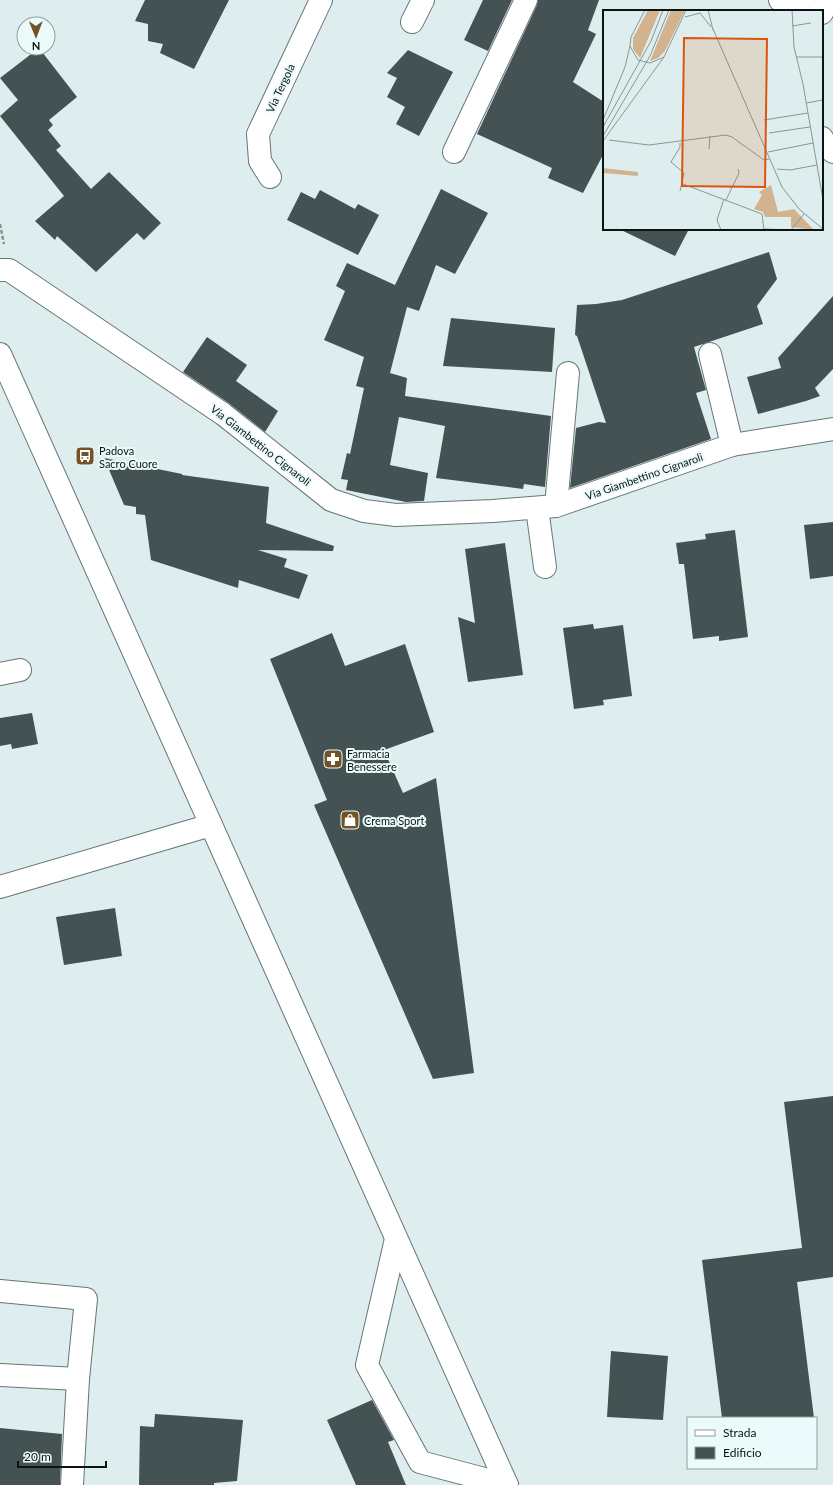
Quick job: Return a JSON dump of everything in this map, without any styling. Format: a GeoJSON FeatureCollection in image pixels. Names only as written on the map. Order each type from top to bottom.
{"type":"FeatureCollection","features":[{"type":"Feature","properties":{"kind":"street","name":"Via Tergola"},"geometry":{"type":"LineString","coordinates":[[270,177],[260,161],[258,134],[322,0]]}},
{"type":"Feature","properties":{"kind":"street"},"geometry":{"type":"LineString","coordinates":[[412,22],[423,0]]}},
{"type":"Feature","properties":{"kind":"street"},"geometry":{"type":"LineString","coordinates":[[454,152],[526,0]]}},
{"type":"Feature","properties":{"kind":"street"},"geometry":{"type":"LineString","coordinates":[[780,0],[809,10]]}},
{"type":"Feature","properties":{"kind":"street"},"geometry":{"type":"LineString","coordinates":[[823,10],[827,0]]}},
{"type":"Feature","properties":{"kind":"street"},"geometry":{"type":"LineString","coordinates":[[823,140],[828,148],[833,152]]}},
{"type":"Feature","properties":{"kind":"street","name":"Via Giambettino Cignaroli"},"geometry":{"type":"LineString","coordinates":[[0,270],[9,270],[223,414],[332,500],[364,511],[396,515],[546,507],[732,445],[833,429]]}},
{"type":"Feature","properties":{"kind":"street"},"geometry":{"type":"LineString","coordinates":[[0,354],[507,1485]]}},
{"type":"Feature","properties":{"kind":"street"},"geometry":{"type":"LineString","coordinates":[[710,354],[732,445]]}},
{"type":"Feature","properties":{"kind":"street"},"geometry":{"type":"LineString","coordinates":[[545,567],[546,507],[568,373]]}},
{"type":"Feature","properties":{"kind":"street"},"geometry":{"type":"LineString","coordinates":[[0,887],[211,825]]}},
{"type":"Feature","properties":{"kind":"street"},"geometry":{"type":"LineString","coordinates":[[396,1239],[367,1365],[420,1462],[507,1485]]}},
{"type":"Feature","properties":{"kind":"street"},"geometry":{"type":"LineString","coordinates":[[0,1291],[86,1299],[78,1379],[72,1485]]}},
{"type":"Feature","properties":{"kind":"street"},"geometry":{"type":"LineString","coordinates":[[0,1375],[78,1379]]}},
{"type":"Feature","properties":{"kind":"building"},"geometry":{"type":"Polygon","coordinates":[[[145,0],[229,0],[194,69],[160,53],[163,44],[148,41],[148,24],[135,21],[145,0]]]}},
{"type":"Feature","properties":{"kind":"building"},"geometry":{"type":"Polygon","coordinates":[[[483,0],[512,0],[488,51],[464,40],[483,0]]]}},
{"type":"Feature","properties":{"kind":"building"},"geometry":{"type":"Polygon","coordinates":[[[538,0],[599,0],[588,30],[596,34],[573,82],[603,101],[603,155],[583,193],[548,178],[552,168],[477,134],[538,0]]]}},
{"type":"Feature","properties":{"kind":"building"},"geometry":{"type":"Polygon","coordinates":[[[408,50],[453,72],[419,136],[396,124],[405,107],[387,97],[397,78],[387,73],[408,50]]]}},
{"type":"Feature","properties":{"kind":"building"},"geometry":{"type":"Polygon","coordinates":[[[29,56],[45,56],[77,97],[49,120],[53,125],[48,130],[61,146],[56,150],[91,189],[109,172],[161,223],[144,240],[137,233],[96,272],[57,236],[55,240],[35,221],[64,196],[0,116],[18,100],[0,78],[29,56]]]}},
{"type":"Feature","properties":{"kind":"building"},"geometry":{"type":"Polygon","coordinates":[[[441,189],[488,213],[455,274],[436,265],[419,311],[407,307],[390,373],[407,378],[405,396],[551,416],[545,487],[524,484],[523,489],[436,478],[445,426],[399,417],[390,465],[428,473],[424,501],[406,502],[346,490],[348,480],[341,479],[347,453],[350,454],[364,388],[356,386],[364,357],[324,340],[345,291],[336,286],[347,263],[395,285],[441,189]]]}},
{"type":"Feature","properties":{"kind":"building"},"geometry":{"type":"Polygon","coordinates":[[[320,190],[355,209],[358,204],[379,215],[358,255],[287,220],[301,192],[315,199],[320,190]]]}},
{"type":"Feature","properties":{"kind":"building"},"geometry":{"type":"Polygon","coordinates":[[[621,230],[688,230],[675,256],[621,230]]]}},
{"type":"Feature","properties":{"kind":"building"},"geometry":{"type":"Polygon","coordinates":[[[769,252],[777,279],[757,306],[763,324],[694,347],[706,390],[696,393],[711,439],[570,488],[576,428],[599,422],[606,423],[577,336],[575,335],[577,305],[622,300],[769,252]]]}},
{"type":"Feature","properties":{"kind":"building"},"geometry":{"type":"Polygon","coordinates":[[[833,296],[833,369],[815,388],[820,396],[758,414],[747,377],[781,368],[778,358],[833,296]]]}},
{"type":"Feature","properties":{"kind":"building"},"geometry":{"type":"Polygon","coordinates":[[[451,318],[555,328],[552,372],[443,366],[451,318]]]}},
{"type":"Feature","properties":{"kind":"building"},"geometry":{"type":"Polygon","coordinates":[[[207,337],[247,365],[236,381],[278,411],[265,432],[230,404],[183,372],[207,337]]]}},
{"type":"Feature","properties":{"kind":"building"},"geometry":{"type":"Polygon","coordinates":[[[104,458],[182,475],[269,487],[266,523],[334,546],[333,551],[258,550],[287,559],[284,567],[308,575],[299,599],[239,580],[238,588],[151,560],[145,515],[136,514],[136,507],[124,505],[104,458]]]}},
{"type":"Feature","properties":{"kind":"building"},"geometry":{"type":"Polygon","coordinates":[[[833,522],[833,576],[810,579],[804,525],[833,522]]]}},
{"type":"Feature","properties":{"kind":"building"},"geometry":{"type":"Polygon","coordinates":[[[735,530],[748,637],[719,641],[719,636],[693,639],[684,564],[679,564],[676,543],[706,539],[705,534],[735,530]]]}},
{"type":"Feature","properties":{"kind":"building"},"geometry":{"type":"Polygon","coordinates":[[[505,543],[523,675],[468,682],[458,617],[475,623],[465,549],[505,543]]]}},
{"type":"Feature","properties":{"kind":"building"},"geometry":{"type":"Polygon","coordinates":[[[593,624],[594,629],[623,625],[632,696],[603,700],[604,705],[574,709],[563,628],[593,624]]]}},
{"type":"Feature","properties":{"kind":"building"},"geometry":{"type":"Polygon","coordinates":[[[332,633],[345,666],[405,644],[434,732],[384,750],[403,793],[436,778],[474,1073],[433,1079],[314,805],[327,800],[270,659],[332,633]]]}},
{"type":"Feature","properties":{"kind":"building"},"geometry":{"type":"Polygon","coordinates":[[[32,713],[38,744],[12,749],[11,744],[0,746],[0,718],[32,713]]]}},
{"type":"Feature","properties":{"kind":"building"},"geometry":{"type":"Polygon","coordinates":[[[115,908],[122,956],[64,965],[56,917],[115,908]]]}},
{"type":"Feature","properties":{"kind":"building"},"geometry":{"type":"Polygon","coordinates":[[[833,1096],[833,1277],[797,1282],[814,1417],[722,1417],[702,1260],[802,1248],[784,1102],[833,1096]]]}},
{"type":"Feature","properties":{"kind":"building"},"geometry":{"type":"Polygon","coordinates":[[[611,1351],[668,1356],[663,1420],[607,1417],[611,1351]]]}},
{"type":"Feature","properties":{"kind":"building"},"geometry":{"type":"Polygon","coordinates":[[[372,1400],[394,1440],[388,1442],[406,1485],[356,1485],[327,1420],[372,1400]]]}},
{"type":"Feature","properties":{"kind":"building"},"geometry":{"type":"Polygon","coordinates":[[[155,1414],[243,1420],[237,1481],[214,1483],[214,1485],[139,1485],[140,1426],[154,1427],[155,1414]]]}},
{"type":"Feature","properties":{"kind":"building"},"geometry":{"type":"Polygon","coordinates":[[[0,1428],[62,1434],[60,1485],[0,1485],[0,1428]]]}},
{"type":"Feature","properties":{"kind":"place","name":"Padova Sacro Cuore"},"geometry":{"type":"Point","coordinates":[85,456]}},
{"type":"Feature","properties":{"kind":"place","name":"Farmacia Benessere"},"geometry":{"type":"Point","coordinates":[333,759]}},
{"type":"Feature","properties":{"kind":"place","name":"Crema Sport"},"geometry":{"type":"Point","coordinates":[350,820]}}]}
